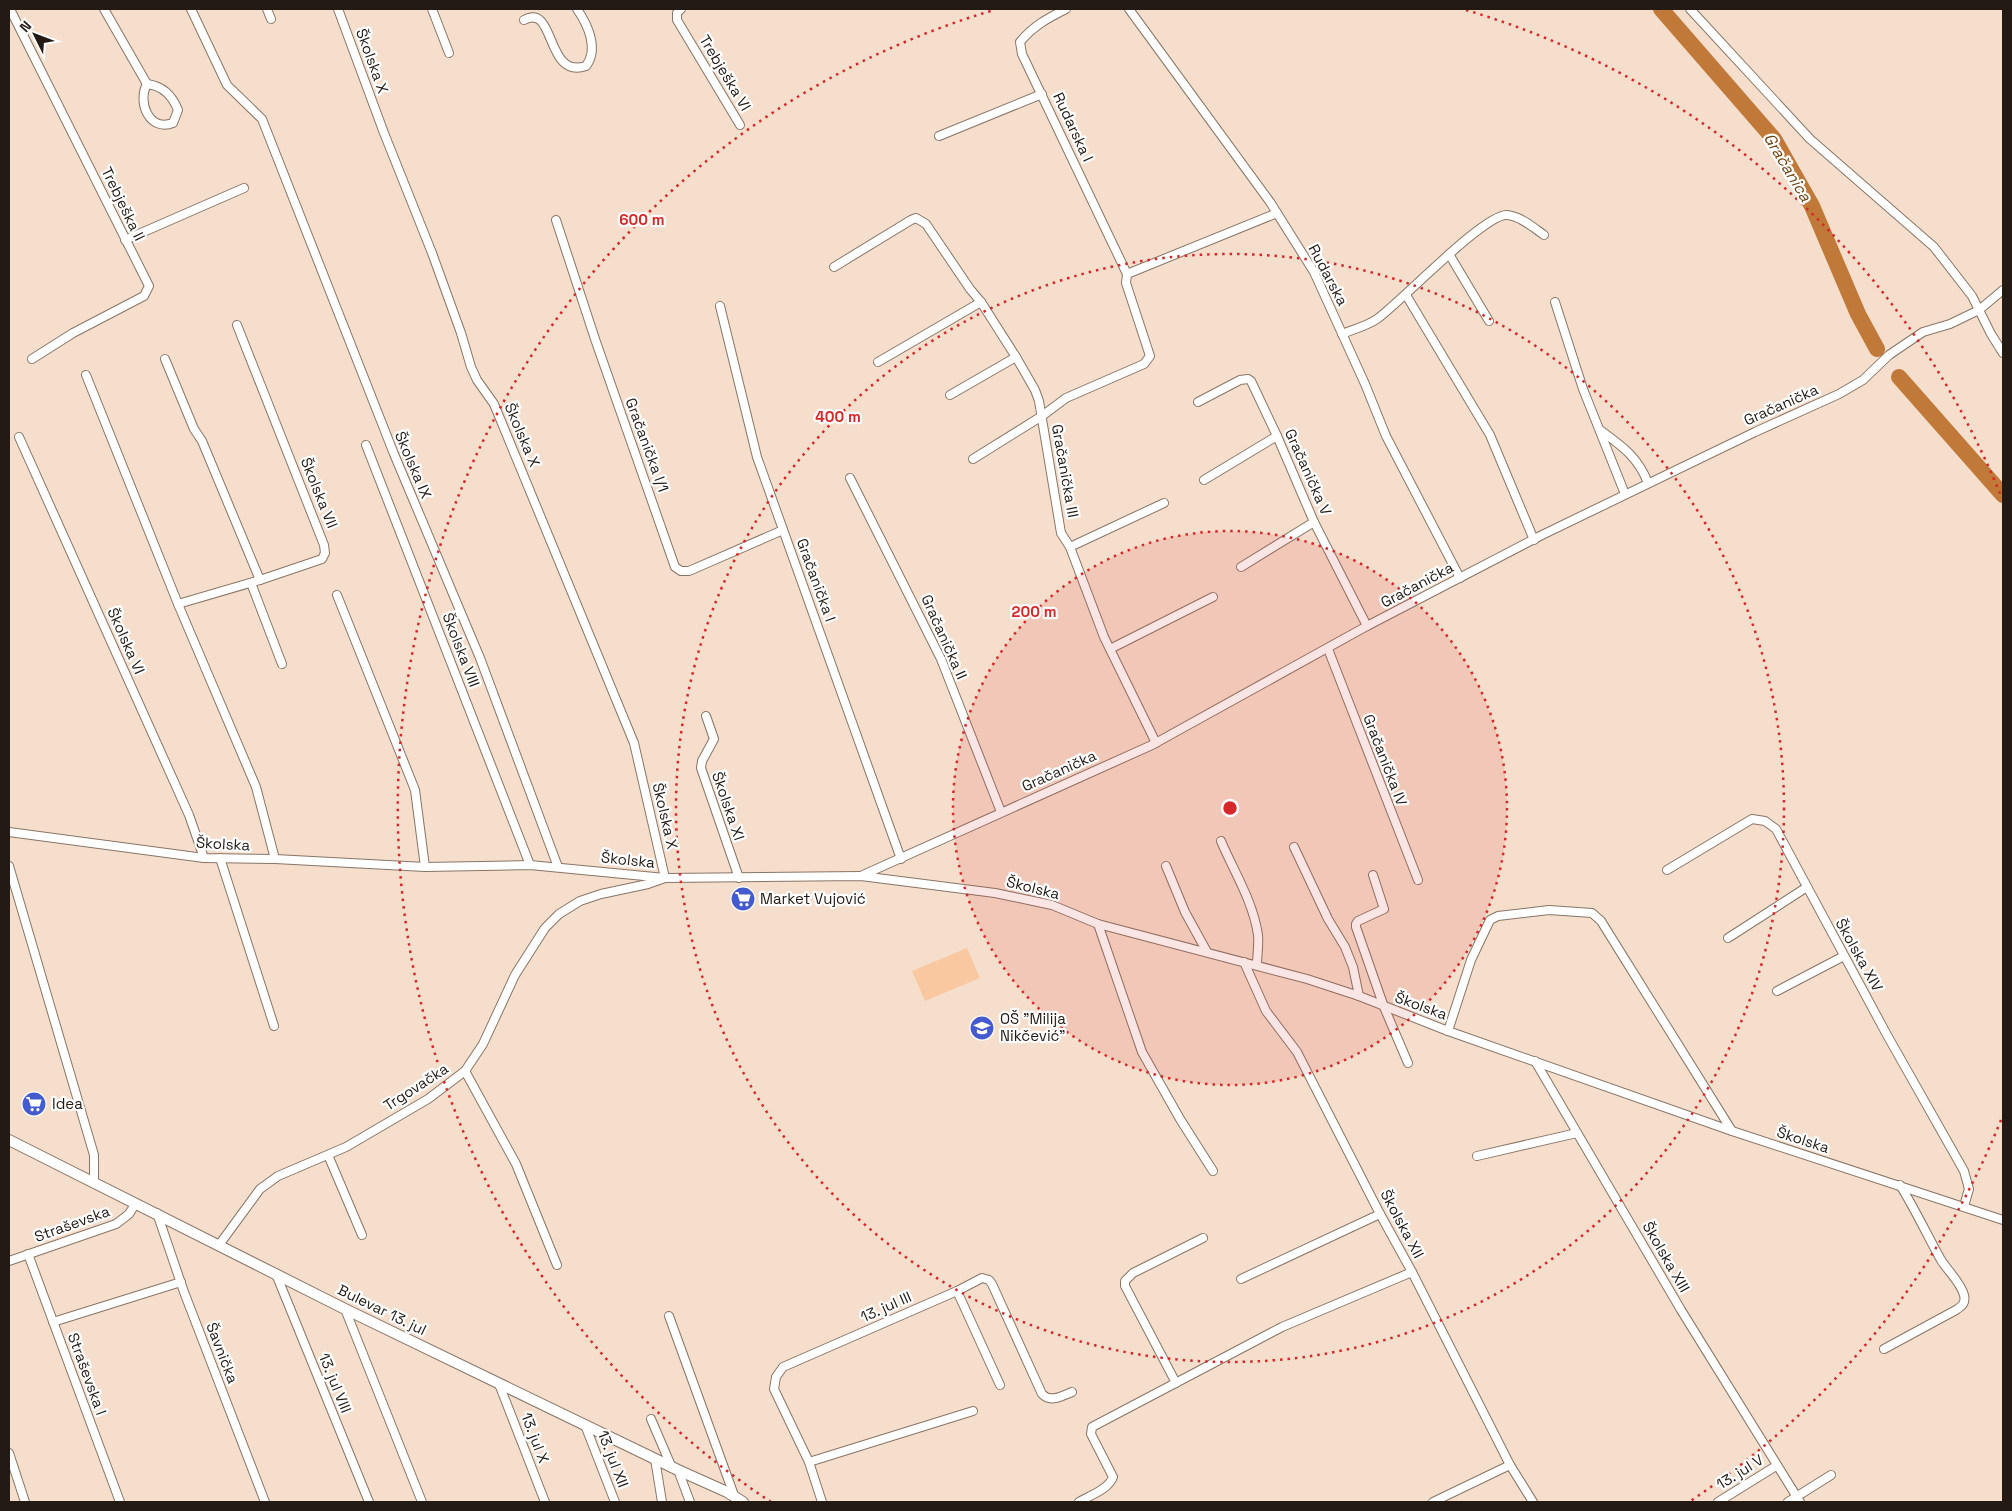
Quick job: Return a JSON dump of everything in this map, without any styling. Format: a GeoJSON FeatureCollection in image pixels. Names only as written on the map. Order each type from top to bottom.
{"type":"FeatureCollection","features":[{"type":"Feature","properties":{"kind":"street","name":"Trebješka II"},"geometry":{"type":"LineString","coordinates":[[10,9],[149,286],[144,296],[73,333],[32,359]]}},
{"type":"Feature","properties":{"kind":"street"},"geometry":{"type":"LineString","coordinates":[[104,9],[147,84],[163,89],[175,101],[178,110],[173,123],[164,126],[157,124],[149,117],[143,102],[143,93],[147,84]]}},
{"type":"Feature","properties":{"kind":"street","name":"Školska IX"},"geometry":{"type":"LineString","coordinates":[[192,9],[227,85],[262,119],[390,446],[480,658],[558,867]]}},
{"type":"Feature","properties":{"kind":"street"},"geometry":{"type":"LineString","coordinates":[[266,9],[271,19]]}},
{"type":"Feature","properties":{"kind":"street","name":"Školska X"},"geometry":{"type":"LineString","coordinates":[[338,9],[384,133],[432,253],[471,366],[477,380],[494,404],[634,743],[665,878]]}},
{"type":"Feature","properties":{"kind":"street"},"geometry":{"type":"LineString","coordinates":[[432,9],[449,53]]}},
{"type":"Feature","properties":{"kind":"street"},"geometry":{"type":"LineString","coordinates":[[524,20],[530,16],[537,17],[544,25],[560,61],[569,68],[577,69],[586,66],[593,53],[590,36],[577,9]]}},
{"type":"Feature","properties":{"kind":"street","name":"Trebješka VI"},"geometry":{"type":"LineString","coordinates":[[681,9],[677,13],[677,20],[740,126]]}},
{"type":"Feature","properties":{"kind":"street","name":"Rudarska I"},"geometry":{"type":"LineString","coordinates":[[1042,416],[1066,398],[1144,364],[1150,356],[1126,283],[1127,274],[1022,54],[1020,42],[1029,31],[1039,23],[1066,9]]}},
{"type":"Feature","properties":{"kind":"street","name":"Rudarska"},"geometry":{"type":"LineString","coordinates":[[1129,9],[1277,213],[1314,272],[1386,436],[1460,578]]}},
{"type":"Feature","properties":{"kind":"street"},"geometry":{"type":"LineString","coordinates":[[1690,9],[1810,139],[1934,247],[1972,296],[2003,353]]}},
{"type":"Feature","properties":{"kind":"street"},"geometry":{"type":"LineString","coordinates":[[939,136],[1042,94]]}},
{"type":"Feature","properties":{"kind":"street"},"geometry":{"type":"LineString","coordinates":[[125,240],[244,188]]}},
{"type":"Feature","properties":{"kind":"street"},"geometry":{"type":"LineString","coordinates":[[1127,274],[1277,213]]}},
{"type":"Feature","properties":{"kind":"street"},"geometry":{"type":"LineString","coordinates":[[1342,334],[1376,320],[1406,295],[1449,254],[1484,225],[1496,218],[1508,215],[1544,235]]}},
{"type":"Feature","properties":{"kind":"street","name":"Gračanička I/1"},"geometry":{"type":"LineString","coordinates":[[556,220],[594,339],[675,567],[681,571],[689,571],[783,530]]}},
{"type":"Feature","properties":{"kind":"street","name":"Gračanička III"},"geometry":{"type":"LineString","coordinates":[[834,267],[911,220],[922,220],[981,302],[1035,390],[1042,416],[1062,533],[1070,548],[1110,649],[1156,743]]}},
{"type":"Feature","properties":{"kind":"street"},"geometry":{"type":"LineString","coordinates":[[1449,254],[1489,321]]}},
{"type":"Feature","properties":{"kind":"street","name":"Gračanička"},"geometry":{"type":"LineString","coordinates":[[861,876],[1156,743],[1367,626],[1534,540],[1625,494],[1839,394],[1863,380],[1889,355],[1923,332],[1950,324],[1979,310],[2003,290]]}},
{"type":"Feature","properties":{"kind":"street"},"geometry":{"type":"LineString","coordinates":[[1406,295],[1490,436],[1534,540]]}},
{"type":"Feature","properties":{"kind":"street"},"geometry":{"type":"LineString","coordinates":[[878,362],[981,302]]}},
{"type":"Feature","properties":{"kind":"street"},"geometry":{"type":"LineString","coordinates":[[1555,302],[1583,389],[1625,494]]}},
{"type":"Feature","properties":{"kind":"street","name":"Gračanička I"},"geometry":{"type":"LineString","coordinates":[[720,306],[757,457],[901,859]]}},
{"type":"Feature","properties":{"kind":"street","name":"Školska VII"},"geometry":{"type":"LineString","coordinates":[[178,604],[251,583],[322,559],[325,553],[324,545],[237,325]]}},
{"type":"Feature","properties":{"kind":"street"},"geometry":{"type":"LineString","coordinates":[[950,395],[1016,357]]}},
{"type":"Feature","properties":{"kind":"street"},"geometry":{"type":"LineString","coordinates":[[165,359],[194,429],[202,441],[260,580]]}},
{"type":"Feature","properties":{"kind":"street"},"geometry":{"type":"LineString","coordinates":[[86,375],[178,604],[256,787],[274,859]]}},
{"type":"Feature","properties":{"kind":"street","name":"Gračanička V"},"geometry":{"type":"LineString","coordinates":[[1198,402],[1240,380],[1248,379],[1254,385],[1314,522],[1367,626]]}},
{"type":"Feature","properties":{"kind":"street"},"geometry":{"type":"LineString","coordinates":[[972,459],[1042,416]]}},
{"type":"Feature","properties":{"kind":"street"},"geometry":{"type":"LineString","coordinates":[[1599,429],[1634,458],[1643,470],[1648,483]]}},
{"type":"Feature","properties":{"kind":"street"},"geometry":{"type":"LineString","coordinates":[[1204,480],[1277,436]]}},
{"type":"Feature","properties":{"kind":"street","name":"Školska VI"},"geometry":{"type":"LineString","coordinates":[[19,438],[189,815],[204,858]]}},
{"type":"Feature","properties":{"kind":"street","name":"Školska VIII"},"geometry":{"type":"LineString","coordinates":[[366,446],[530,865]]}},
{"type":"Feature","properties":{"kind":"street","name":"Gračanička II"},"geometry":{"type":"LineString","coordinates":[[850,478],[941,659],[1001,812]]}},
{"type":"Feature","properties":{"kind":"street"},"geometry":{"type":"LineString","coordinates":[[1070,548],[1164,503]]}},
{"type":"Feature","properties":{"kind":"street"},"geometry":{"type":"LineString","coordinates":[[1241,567],[1314,522]]}},
{"type":"Feature","properties":{"kind":"street"},"geometry":{"type":"LineString","coordinates":[[251,583],[282,664]]}},
{"type":"Feature","properties":{"kind":"street"},"geometry":{"type":"LineString","coordinates":[[337,595],[415,790],[425,867]]}},
{"type":"Feature","properties":{"kind":"street"},"geometry":{"type":"LineString","coordinates":[[1110,649],[1213,597]]}},
{"type":"Feature","properties":{"kind":"street","name":"Gračanička IV"},"geometry":{"type":"LineString","coordinates":[[1328,649],[1418,880]]}},
{"type":"Feature","properties":{"kind":"street","name":"Školska XI"},"geometry":{"type":"LineString","coordinates":[[706,716],[714,739],[702,761],[701,768],[739,878]]}},
{"type":"Feature","properties":{"kind":"street","name":"Školska XIV"},"geometry":{"type":"LineString","coordinates":[[1667,870],[1752,819],[1771,823],[1964,1171],[1968,1189],[1964,1206]]}},
{"type":"Feature","properties":{"kind":"street","name":"Školska"},"geometry":{"type":"LineString","coordinates":[[9,832],[204,858],[274,859],[425,867],[530,865],[665,878],[861,876],[995,893],[1052,905],[1098,924],[1244,962],[1359,996],[1448,1031],[1732,1131],[2003,1220]]}},
{"type":"Feature","properties":{"kind":"street"},"geometry":{"type":"LineString","coordinates":[[1221,841],[1249,901],[1258,936],[1257,966]]}},
{"type":"Feature","properties":{"kind":"street"},"geometry":{"type":"LineString","coordinates":[[1294,847],[1328,919],[1345,948],[1353,967],[1359,996]]}},
{"type":"Feature","properties":{"kind":"street"},"geometry":{"type":"LineString","coordinates":[[220,858],[274,1026]]}},
{"type":"Feature","properties":{"kind":"street"},"geometry":{"type":"LineString","coordinates":[[9,866],[94,1155],[94,1183]]}},
{"type":"Feature","properties":{"kind":"street"},"geometry":{"type":"LineString","coordinates":[[1166,866],[1185,912],[1207,952]]}},
{"type":"Feature","properties":{"kind":"street"},"geometry":{"type":"LineString","coordinates":[[1373,875],[1384,909],[1356,924],[1384,1007],[1408,1063]]}},
{"type":"Feature","properties":{"kind":"street","name":"Trgovačka"},"geometry":{"type":"LineString","coordinates":[[219,1245],[260,1189],[268,1182],[346,1147],[428,1099],[465,1071],[483,1044],[515,975],[545,928],[559,914],[580,901],[665,878]]}},
{"type":"Feature","properties":{"kind":"street"},"geometry":{"type":"LineString","coordinates":[[1728,938],[1807,887]]}},
{"type":"Feature","properties":{"kind":"street"},"geometry":{"type":"LineString","coordinates":[[1448,1031],[1470,960],[1490,920],[1498,916],[1549,910],[1592,913],[1601,921],[1732,1131]]}},
{"type":"Feature","properties":{"kind":"street"},"geometry":{"type":"LineString","coordinates":[[1098,924],[1142,1052],[1212,1171]]}},
{"type":"Feature","properties":{"kind":"street"},"geometry":{"type":"LineString","coordinates":[[1777,991],[1844,956]]}},
{"type":"Feature","properties":{"kind":"street","name":"Školska XII"},"geometry":{"type":"LineString","coordinates":[[1244,962],[1266,1011],[1297,1052],[1510,1465],[1533,1502]]}},
{"type":"Feature","properties":{"kind":"street","name":"Školska XIII"},"geometry":{"type":"LineString","coordinates":[[1535,1061],[1681,1310],[1798,1500]]}},
{"type":"Feature","properties":{"kind":"street"},"geometry":{"type":"LineString","coordinates":[[465,1071],[516,1164],[557,1264]]}},
{"type":"Feature","properties":{"kind":"street"},"geometry":{"type":"LineString","coordinates":[[1477,1156],[1577,1133]]}},
{"type":"Feature","properties":{"kind":"street","name":"Bulevar 13. jul"},"geometry":{"type":"LineString","coordinates":[[9,1140],[345,1309],[586,1425],[734,1499]]}},
{"type":"Feature","properties":{"kind":"street"},"geometry":{"type":"LineString","coordinates":[[328,1155],[362,1235]]}},
{"type":"Feature","properties":{"kind":"street"},"geometry":{"type":"LineString","coordinates":[[1884,1349],[1963,1306],[1965,1302],[1962,1290],[1941,1260],[1916,1210],[1900,1186]]}},
{"type":"Feature","properties":{"kind":"street","name":"Straševska"},"geometry":{"type":"LineString","coordinates":[[9,1261],[116,1224],[129,1214],[136,1203]]}},
{"type":"Feature","properties":{"kind":"street","name":"Šavnička"},"geometry":{"type":"LineString","coordinates":[[157,1214],[265,1502]]}},
{"type":"Feature","properties":{"kind":"street"},"geometry":{"type":"LineString","coordinates":[[1242,1280],[1380,1214]]}},
{"type":"Feature","properties":{"kind":"street"},"geometry":{"type":"LineString","coordinates":[[1176,1383],[1125,1286],[1125,1281],[1133,1273],[1203,1238]]}},
{"type":"Feature","properties":{"kind":"street","name":"Straševska I"},"geometry":{"type":"LineString","coordinates":[[28,1254],[120,1502]]}},
{"type":"Feature","properties":{"kind":"street"},"geometry":{"type":"LineString","coordinates":[[1079,1502],[1108,1485],[1113,1477],[1090,1434],[1092,1427],[1282,1327],[1412,1272]]}},
{"type":"Feature","properties":{"kind":"street","name":"13. jul VIII"},"geometry":{"type":"LineString","coordinates":[[276,1274],[369,1502]]}},
{"type":"Feature","properties":{"kind":"street","name":"13. jul III"},"geometry":{"type":"LineString","coordinates":[[822,1502],[809,1462],[774,1389],[776,1376],[783,1367],[958,1291],[982,1278],[989,1280],[1042,1394],[1046,1398],[1055,1399],[1072,1392]]}},
{"type":"Feature","properties":{"kind":"street"},"geometry":{"type":"LineString","coordinates":[[53,1322],[181,1282]]}},
{"type":"Feature","properties":{"kind":"street"},"geometry":{"type":"LineString","coordinates":[[958,1291],[1000,1385]]}},
{"type":"Feature","properties":{"kind":"street"},"geometry":{"type":"LineString","coordinates":[[345,1309],[422,1502]]}},
{"type":"Feature","properties":{"kind":"street"},"geometry":{"type":"LineString","coordinates":[[670,1316],[734,1499]]}},
{"type":"Feature","properties":{"kind":"street","name":"13. jul X"},"geometry":{"type":"LineString","coordinates":[[499,1384],[545,1502]]}},
{"type":"Feature","properties":{"kind":"street"},"geometry":{"type":"LineString","coordinates":[[809,1462],[973,1411]]}},
{"type":"Feature","properties":{"kind":"street"},"geometry":{"type":"LineString","coordinates":[[651,1419],[690,1502]]}},
{"type":"Feature","properties":{"kind":"street","name":"13. jul XII"},"geometry":{"type":"LineString","coordinates":[[586,1425],[614,1502]]}},
{"type":"Feature","properties":{"kind":"street"},"geometry":{"type":"LineString","coordinates":[[9,1453],[25,1502]]}},
{"type":"Feature","properties":{"kind":"street"},"geometry":{"type":"LineString","coordinates":[[655,1459],[662,1502]]}},
{"type":"Feature","properties":{"kind":"street"},"geometry":{"type":"LineString","coordinates":[[1433,1502],[1510,1465]]}},
{"type":"Feature","properties":{"kind":"street","name":"13. jul V"},"geometry":{"type":"LineString","coordinates":[[1718,1502],[1776,1466]]}},
{"type":"Feature","properties":{"kind":"street"},"geometry":{"type":"LineString","coordinates":[[1788,1502],[1798,1500],[1831,1475]]}},
{"type":"Feature","properties":{"kind":"shaded area"},"geometry":{"type":"Polygon","coordinates":[[[967,948],[980,978],[925,1001],[912,971],[967,948]]]}},
{"type":"Feature","properties":{"kind":"waterway","name":"Gračanica"},"geometry":{"type":"LineString","coordinates":[[1661,9],[1774,139],[1812,206],[1858,314],[1877,349]]}},
{"type":"Feature","properties":{"kind":"waterway","name":"Gračanica"},"geometry":{"type":"LineString","coordinates":[[1899,377],[2003,495]]}},
{"type":"Feature","properties":{"kind":"place","name":"Market Vujović"},"geometry":{"type":"Point","coordinates":[743,899]}},
{"type":"Feature","properties":{"kind":"place","name":"OŠ \"Milija Nikčević\""},"geometry":{"type":"Point","coordinates":[982,1028]}},
{"type":"Feature","properties":{"kind":"place","name":"Idea"},"geometry":{"type":"Point","coordinates":[34,1104]}}]}
